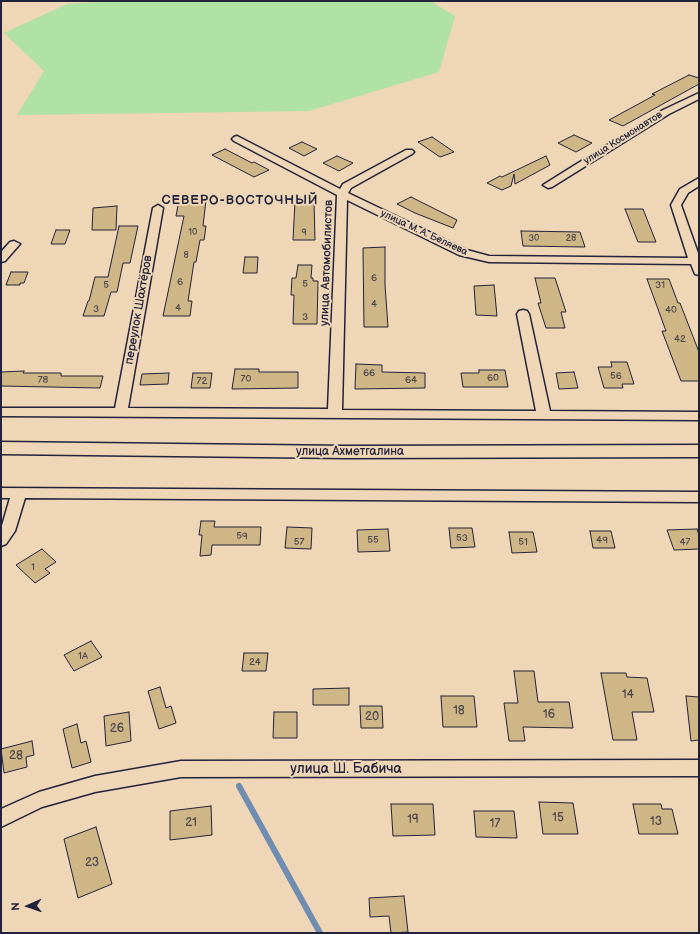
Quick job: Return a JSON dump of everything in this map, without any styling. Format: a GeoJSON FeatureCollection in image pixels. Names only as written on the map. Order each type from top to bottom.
{"type":"FeatureCollection","features":[{"type":"Feature","properties":{"kind":"main road","name":"улица Ахметгалина"},"geometry":{"type":"LineString","coordinates":[[1,448],[348,452],[699,451]]}},
{"type":"Feature","properties":{"kind":"street","name":"улица Космонавтов"},"geometry":{"type":"LineString","coordinates":[[548,185],[666,112],[699,96]]}},
{"type":"Feature","properties":{"kind":"street","name":"улица М. А. Беляева"},"geometry":{"type":"LineString","coordinates":[[237,139],[342,194],[463,253],[489,259],[697,261]]}},
{"type":"Feature","properties":{"kind":"street","name":"улица Автомобилистов"},"geometry":{"type":"LineString","coordinates":[[335,413],[342,194],[347,186],[409,152]]}},
{"type":"Feature","properties":{"kind":"street"},"geometry":{"type":"LineString","coordinates":[[699,181],[684,191],[676,205],[697,261],[699,272]]}},
{"type":"Feature","properties":{"kind":"street","name":"переулок Шахтёров"},"geometry":{"type":"LineString","coordinates":[[121,413],[158,208]]}},
{"type":"Feature","properties":{"kind":"street"},"geometry":{"type":"LineString","coordinates":[[1,259],[14,244]]}},
{"type":"Feature","properties":{"kind":"street"},"geometry":{"type":"LineString","coordinates":[[523,314],[544,416]]}},
{"type":"Feature","properties":{"kind":"street"},"geometry":{"type":"LineString","coordinates":[[1,412],[699,416]]}},
{"type":"Feature","properties":{"kind":"street"},"geometry":{"type":"LineString","coordinates":[[1,493],[699,497]]}},
{"type":"Feature","properties":{"kind":"street"},"geometry":{"type":"LineString","coordinates":[[1,540],[8,531],[19,493]]}},
{"type":"Feature","properties":{"kind":"street","name":"улица Ш. Бабича"},"geometry":{"type":"LineString","coordinates":[[1,818],[39,800],[95,784],[181,769],[699,768]]}},
{"type":"Feature","properties":{"kind":"green space"},"geometry":{"type":"Polygon","coordinates":[[[114,1],[430,1],[455,16],[439,72],[309,111],[17,115],[44,71],[4,33],[67,4],[114,1]]]}},
{"type":"Feature","properties":{"kind":"building"},"geometry":{"type":"Polygon","coordinates":[[[689,75],[699,78],[699,84],[623,126],[609,120],[655,95],[652,94],[689,75]]]}},
{"type":"Feature","properties":{"kind":"building"},"geometry":{"type":"Polygon","coordinates":[[[574,135],[592,143],[576,152],[558,143],[574,135]]]}},
{"type":"Feature","properties":{"kind":"building"},"geometry":{"type":"Polygon","coordinates":[[[432,137],[454,152],[440,157],[418,142],[432,137]]]}},
{"type":"Feature","properties":{"kind":"building"},"geometry":{"type":"Polygon","coordinates":[[[302,142],[317,149],[304,156],[289,148],[302,142]]]}},
{"type":"Feature","properties":{"kind":"building"},"geometry":{"type":"Polygon","coordinates":[[[225,149],[269,170],[254,177],[212,155],[225,149]]]}},
{"type":"Feature","properties":{"kind":"building"},"geometry":{"type":"Polygon","coordinates":[[[337,156],[353,163],[339,171],[323,163],[337,156]]]}},
{"type":"Feature","properties":{"kind":"building"},"geometry":{"type":"Polygon","coordinates":[[[546,156],[550,165],[515,184],[514,174],[511,186],[502,190],[487,183],[500,176],[502,177],[546,156]]]}},
{"type":"Feature","properties":{"kind":"building"},"geometry":{"type":"Polygon","coordinates":[[[411,197],[457,220],[453,228],[397,204],[411,197]]]}},
{"type":"Feature","properties":{"kind":"building"},"geometry":{"type":"Polygon","coordinates":[[[179,200],[206,200],[203,226],[206,226],[204,240],[200,240],[196,262],[194,262],[188,301],[192,301],[190,316],[163,316],[184,216],[176,216],[179,200]]]}},
{"type":"Feature","properties":{"kind":"building"},"geometry":{"type":"Polygon","coordinates":[[[295,201],[314,201],[315,240],[293,240],[295,201]]]}},
{"type":"Feature","properties":{"kind":"building"},"geometry":{"type":"Polygon","coordinates":[[[117,206],[116,230],[92,230],[93,208],[117,206]]]}},
{"type":"Feature","properties":{"kind":"building"},"geometry":{"type":"Polygon","coordinates":[[[625,209],[643,209],[656,242],[638,242],[625,209]]]}},
{"type":"Feature","properties":{"kind":"building"},"geometry":{"type":"Polygon","coordinates":[[[119,226],[138,226],[130,263],[123,263],[117,292],[111,292],[104,316],[83,316],[89,301],[95,277],[108,277],[119,226]]]}},
{"type":"Feature","properties":{"kind":"building"},"geometry":{"type":"Polygon","coordinates":[[[56,230],[70,230],[65,244],[51,244],[56,230]]]}},
{"type":"Feature","properties":{"kind":"building"},"geometry":{"type":"Polygon","coordinates":[[[521,231],[580,232],[585,247],[523,246],[521,231]]]}},
{"type":"Feature","properties":{"kind":"building"},"geometry":{"type":"Polygon","coordinates":[[[385,247],[385,285],[388,327],[364,327],[363,248],[385,247]]]}},
{"type":"Feature","properties":{"kind":"building"},"geometry":{"type":"Polygon","coordinates":[[[245,257],[258,257],[257,273],[243,273],[245,257]]]}},
{"type":"Feature","properties":{"kind":"building"},"geometry":{"type":"Polygon","coordinates":[[[298,265],[312,265],[311,278],[313,278],[313,281],[318,281],[317,324],[293,324],[294,295],[291,295],[292,278],[296,278],[298,265]]]}},
{"type":"Feature","properties":{"kind":"building"},"geometry":{"type":"Polygon","coordinates":[[[11,272],[28,272],[24,283],[20,283],[20,285],[6,285],[11,272]]]}},
{"type":"Feature","properties":{"kind":"building"},"geometry":{"type":"Polygon","coordinates":[[[535,278],[555,278],[566,312],[561,312],[565,328],[546,328],[538,303],[541,303],[535,278]]]}},
{"type":"Feature","properties":{"kind":"building"},"geometry":{"type":"Polygon","coordinates":[[[647,279],[669,279],[699,352],[699,381],[681,381],[662,331],[666,331],[647,279]]]}},
{"type":"Feature","properties":{"kind":"building"},"geometry":{"type":"Polygon","coordinates":[[[494,285],[497,316],[476,315],[474,286],[494,285]]]}},
{"type":"Feature","properties":{"kind":"building"},"geometry":{"type":"Polygon","coordinates":[[[611,362],[627,362],[634,384],[622,384],[623,388],[604,388],[598,367],[612,367],[611,362]]]}},
{"type":"Feature","properties":{"kind":"building"},"geometry":{"type":"Polygon","coordinates":[[[356,364],[382,365],[382,372],[425,373],[425,388],[355,389],[356,364]]]}},
{"type":"Feature","properties":{"kind":"building"},"geometry":{"type":"Polygon","coordinates":[[[235,369],[259,369],[259,372],[298,372],[298,388],[232,389],[235,369]]]}},
{"type":"Feature","properties":{"kind":"building"},"geometry":{"type":"Polygon","coordinates":[[[479,370],[505,370],[508,387],[463,387],[461,373],[479,373],[479,370]]]}},
{"type":"Feature","properties":{"kind":"building"},"geometry":{"type":"Polygon","coordinates":[[[24,371],[23,373],[61,373],[61,376],[103,376],[100,388],[1,386],[1,372],[24,371]]]}},
{"type":"Feature","properties":{"kind":"building"},"geometry":{"type":"Polygon","coordinates":[[[574,372],[578,388],[559,389],[556,373],[574,372]]]}},
{"type":"Feature","properties":{"kind":"building"},"geometry":{"type":"Polygon","coordinates":[[[169,373],[168,384],[140,385],[142,374],[169,373]]]}},
{"type":"Feature","properties":{"kind":"building"},"geometry":{"type":"Polygon","coordinates":[[[193,373],[212,373],[210,388],[191,388],[193,373]]]}},
{"type":"Feature","properties":{"kind":"building"},"geometry":{"type":"Polygon","coordinates":[[[201,521],[215,521],[214,527],[261,527],[260,545],[212,545],[211,555],[200,556],[202,535],[199,535],[201,521]]]}},
{"type":"Feature","properties":{"kind":"building"},"geometry":{"type":"Polygon","coordinates":[[[287,527],[312,528],[311,549],[285,548],[287,527]]]}},
{"type":"Feature","properties":{"kind":"building"},"geometry":{"type":"Polygon","coordinates":[[[449,528],[472,528],[475,547],[451,548],[449,528]]]}},
{"type":"Feature","properties":{"kind":"building"},"geometry":{"type":"Polygon","coordinates":[[[388,529],[390,551],[358,552],[357,530],[388,529]]]}},
{"type":"Feature","properties":{"kind":"building"},"geometry":{"type":"Polygon","coordinates":[[[697,529],[699,535],[699,549],[674,550],[667,530],[697,529]]]}},
{"type":"Feature","properties":{"kind":"building"},"geometry":{"type":"Polygon","coordinates":[[[590,531],[611,531],[615,548],[593,548],[590,531]]]}},
{"type":"Feature","properties":{"kind":"building"},"geometry":{"type":"Polygon","coordinates":[[[509,532],[533,532],[537,552],[512,553],[509,532]]]}},
{"type":"Feature","properties":{"kind":"building"},"geometry":{"type":"Polygon","coordinates":[[[42,549],[56,562],[45,569],[50,573],[35,583],[16,565],[42,549]]]}},
{"type":"Feature","properties":{"kind":"building"},"geometry":{"type":"Polygon","coordinates":[[[91,641],[102,657],[74,671],[64,655],[91,641]]]}},
{"type":"Feature","properties":{"kind":"building"},"geometry":{"type":"Polygon","coordinates":[[[244,653],[268,653],[266,671],[242,671],[244,653]]]}},
{"type":"Feature","properties":{"kind":"building"},"geometry":{"type":"Polygon","coordinates":[[[514,671],[534,671],[538,702],[569,702],[573,728],[523,727],[525,741],[509,741],[504,703],[518,703],[514,671]]]}},
{"type":"Feature","properties":{"kind":"building"},"geometry":{"type":"Polygon","coordinates":[[[601,673],[626,673],[627,677],[647,678],[654,712],[632,712],[637,740],[613,740],[601,673]]]}},
{"type":"Feature","properties":{"kind":"building"},"geometry":{"type":"Polygon","coordinates":[[[160,687],[166,708],[171,706],[176,723],[159,729],[148,691],[160,687]]]}},
{"type":"Feature","properties":{"kind":"building"},"geometry":{"type":"Polygon","coordinates":[[[349,688],[349,705],[313,705],[313,689],[349,688]]]}},
{"type":"Feature","properties":{"kind":"building"},"geometry":{"type":"Polygon","coordinates":[[[441,696],[474,696],[477,727],[443,727],[441,696]]]}},
{"type":"Feature","properties":{"kind":"building"},"geometry":{"type":"Polygon","coordinates":[[[686,696],[699,697],[699,740],[691,741],[686,696]]]}},
{"type":"Feature","properties":{"kind":"building"},"geometry":{"type":"Polygon","coordinates":[[[360,706],[382,706],[383,728],[361,728],[360,706]]]}},
{"type":"Feature","properties":{"kind":"building"},"geometry":{"type":"Polygon","coordinates":[[[129,712],[131,741],[106,746],[104,716],[129,712]]]}},
{"type":"Feature","properties":{"kind":"building"},"geometry":{"type":"Polygon","coordinates":[[[274,712],[297,712],[297,738],[273,738],[274,712]]]}},
{"type":"Feature","properties":{"kind":"building"},"geometry":{"type":"Polygon","coordinates":[[[77,724],[81,743],[86,741],[91,762],[72,768],[63,729],[77,724]]]}},
{"type":"Feature","properties":{"kind":"building"},"geometry":{"type":"Polygon","coordinates":[[[32,741],[34,755],[26,757],[27,767],[4,773],[1,749],[32,741]]]}},
{"type":"Feature","properties":{"kind":"building"},"geometry":{"type":"Polygon","coordinates":[[[539,802],[573,803],[578,834],[543,834],[539,802]]]}},
{"type":"Feature","properties":{"kind":"building"},"geometry":{"type":"Polygon","coordinates":[[[391,804],[433,804],[435,835],[393,836],[391,804]]]}},
{"type":"Feature","properties":{"kind":"building"},"geometry":{"type":"Polygon","coordinates":[[[633,804],[661,804],[662,809],[672,809],[678,834],[639,834],[633,804]]]}},
{"type":"Feature","properties":{"kind":"building"},"geometry":{"type":"Polygon","coordinates":[[[211,806],[212,835],[170,840],[170,811],[211,806]]]}},
{"type":"Feature","properties":{"kind":"building"},"geometry":{"type":"Polygon","coordinates":[[[474,811],[514,811],[517,838],[476,837],[474,811]]]}},
{"type":"Feature","properties":{"kind":"building"},"geometry":{"type":"Polygon","coordinates":[[[96,827],[112,884],[78,898],[64,839],[96,827]]]}},
{"type":"Feature","properties":{"kind":"building"},"geometry":{"type":"Polygon","coordinates":[[[404,896],[408,932],[391,933],[389,916],[370,917],[369,898],[404,896]]]}},
{"type":"Feature","properties":{"kind":"waterway"},"geometry":{"type":"LineString","coordinates":[[239,786],[320,933]]}},
{"type":"Feature","properties":{"kind":"district","name":"СЕВЕРО-ВОСТОЧНЫЙ"},"geometry":{"type":"Point","coordinates":[240,201]}}]}
